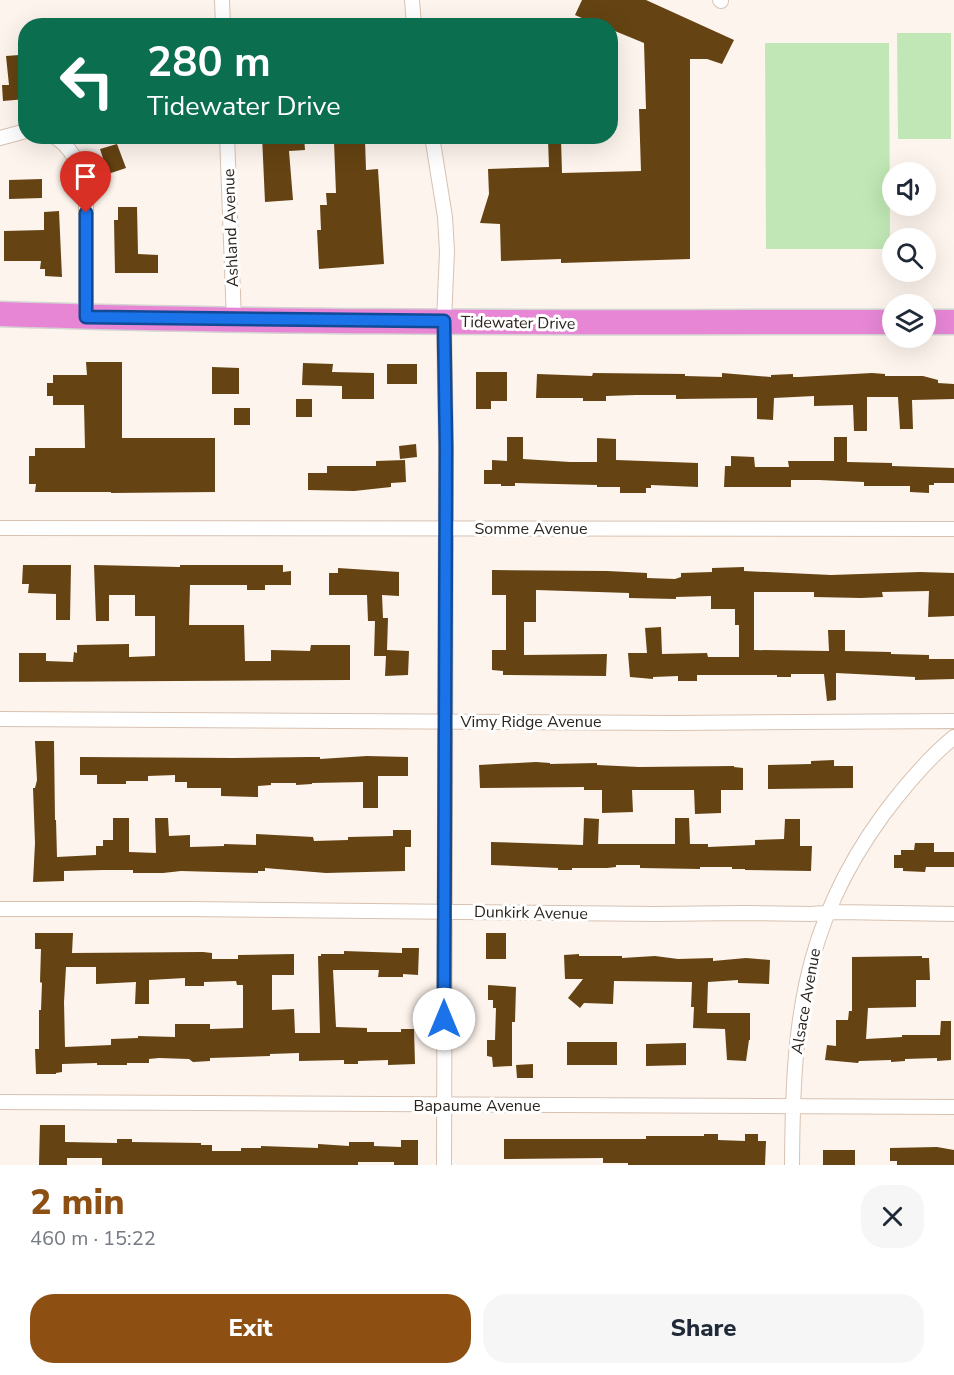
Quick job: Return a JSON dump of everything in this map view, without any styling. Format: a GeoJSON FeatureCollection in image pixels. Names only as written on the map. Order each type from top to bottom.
{"type":"FeatureCollection","features":[{"type":"Feature","properties":{"kind":"highway","name":"Tidewater Drive"},"geometry":{"type":"LineString","coordinates":[[0,314],[234,320],[882,322]]}},
{"type":"Feature","properties":{"kind":"highway"},"geometry":{"type":"LineString","coordinates":[[936,322],[954,322]]}},
{"type":"Feature","properties":{"kind":"street"},"geometry":{"type":"LineString","coordinates":[[222,0],[223,18]]}},
{"type":"Feature","properties":{"kind":"street"},"geometry":{"type":"LineString","coordinates":[[412,0],[413,18]]}},
{"type":"Feature","properties":{"kind":"street"},"geometry":{"type":"LineString","coordinates":[[0,138],[18,132]]}},
{"type":"Feature","properties":{"kind":"street"},"geometry":{"type":"LineString","coordinates":[[63,144],[76,159],[86,192],[86,317]]}},
{"type":"Feature","properties":{"kind":"street","name":"Ashland Avenue"},"geometry":{"type":"LineString","coordinates":[[227,144],[234,320]]}},
{"type":"Feature","properties":{"kind":"street"},"geometry":{"type":"LineString","coordinates":[[433,144],[445,217],[447,251],[444,321],[446,528],[444,1165]]}},
{"type":"Feature","properties":{"kind":"street","name":"Somme Avenue"},"geometry":{"type":"LineString","coordinates":[[0,528],[954,529]]}},
{"type":"Feature","properties":{"kind":"street","name":"Vimy Ridge Avenue"},"geometry":{"type":"LineString","coordinates":[[0,718],[662,723],[954,721]]}},
{"type":"Feature","properties":{"kind":"street","name":"Alsace Avenue"},"geometry":{"type":"LineString","coordinates":[[792,1165],[794,1061],[798,1022],[807,974],[827,913],[842,879],[875,826],[928,761],[954,737]]}},
{"type":"Feature","properties":{"kind":"street","name":"Dunkirk Avenue"},"geometry":{"type":"LineString","coordinates":[[0,909],[954,914]]}},
{"type":"Feature","properties":{"kind":"street","name":"Bapaume Avenue"},"geometry":{"type":"LineString","coordinates":[[0,1102],[954,1107]]}},
{"type":"Feature","properties":{"kind":"green space"},"geometry":{"type":"Polygon","coordinates":[[[897,33],[951,33],[951,139],[898,139],[897,33]]]}},
{"type":"Feature","properties":{"kind":"green space"},"geometry":{"type":"Polygon","coordinates":[[[765,43],[889,43],[890,162],[882,162],[882,216],[890,216],[890,228],[882,228],[882,249],[766,249],[765,43]]]}},
{"type":"Feature","properties":{"kind":"building"},"geometry":{"type":"Polygon","coordinates":[[[582,0],[646,0],[734,40],[722,64],[707,59],[690,59],[690,259],[561,263],[561,259],[501,261],[500,224],[480,223],[489,194],[488,169],[549,167],[548,144],[561,144],[562,173],[641,171],[639,109],[646,109],[644,43],[618,32],[618,18],[582,18],[575,15],[582,0]]]}},
{"type":"Feature","properties":{"kind":"building"},"geometry":{"type":"Polygon","coordinates":[[[18,55],[18,100],[3,101],[2,85],[9,85],[6,56],[18,55]]]}},
{"type":"Feature","properties":{"kind":"building"},"geometry":{"type":"Polygon","coordinates":[[[117,144],[126,168],[108,174],[100,149],[117,144]]]}},
{"type":"Feature","properties":{"kind":"building"},"geometry":{"type":"Polygon","coordinates":[[[262,144],[305,144],[305,150],[289,151],[293,200],[265,202],[262,144]]]}},
{"type":"Feature","properties":{"kind":"building"},"geometry":{"type":"Polygon","coordinates":[[[334,144],[365,144],[366,170],[378,169],[384,264],[319,269],[317,230],[321,230],[320,205],[327,205],[326,193],[336,193],[334,144]]]}},
{"type":"Feature","properties":{"kind":"building"},"geometry":{"type":"Polygon","coordinates":[[[42,179],[42,198],[9,199],[9,180],[42,179]]]}},
{"type":"Feature","properties":{"kind":"building"},"geometry":{"type":"Polygon","coordinates":[[[118,207],[137,207],[138,254],[158,255],[158,273],[115,273],[114,220],[118,220],[118,207]]]}},
{"type":"Feature","properties":{"kind":"building"},"geometry":{"type":"Polygon","coordinates":[[[59,211],[62,277],[45,276],[45,269],[40,269],[41,261],[4,261],[4,231],[44,230],[44,212],[59,211]]]}},
{"type":"Feature","properties":{"kind":"building"},"geometry":{"type":"Polygon","coordinates":[[[86,362],[122,362],[122,438],[215,438],[215,492],[35,492],[36,484],[29,484],[29,456],[35,456],[35,448],[85,448],[84,405],[53,405],[53,396],[47,396],[47,383],[53,383],[53,375],[87,375],[86,362]]]}},
{"type":"Feature","properties":{"kind":"building"},"geometry":{"type":"Polygon","coordinates":[[[303,363],[333,364],[332,372],[374,373],[374,399],[342,399],[342,386],[302,385],[303,363]]]}},
{"type":"Feature","properties":{"kind":"building"},"geometry":{"type":"Polygon","coordinates":[[[387,364],[417,364],[417,384],[387,384],[387,364]]]}},
{"type":"Feature","properties":{"kind":"building"},"geometry":{"type":"Polygon","coordinates":[[[212,367],[239,368],[239,394],[212,394],[212,367]]]}},
{"type":"Feature","properties":{"kind":"building"},"geometry":{"type":"Polygon","coordinates":[[[476,372],[507,372],[507,401],[491,401],[491,409],[476,409],[476,372]]]}},
{"type":"Feature","properties":{"kind":"building"},"geometry":{"type":"Polygon","coordinates":[[[593,373],[685,374],[685,376],[722,377],[722,373],[771,377],[771,375],[793,374],[793,377],[799,377],[872,373],[885,374],[885,376],[923,376],[938,380],[938,383],[954,384],[954,399],[912,400],[913,429],[900,429],[898,397],[867,397],[867,431],[854,431],[853,405],[814,406],[814,396],[774,398],[773,420],[757,419],[757,398],[676,399],[676,395],[636,395],[606,396],[606,401],[583,401],[583,398],[536,398],[537,374],[592,376],[593,373]]]}},
{"type":"Feature","properties":{"kind":"building"},"geometry":{"type":"Polygon","coordinates":[[[296,399],[312,399],[312,417],[296,417],[296,399]]]}},
{"type":"Feature","properties":{"kind":"building"},"geometry":{"type":"Polygon","coordinates":[[[234,408],[250,408],[250,425],[234,425],[234,408]]]}},
{"type":"Feature","properties":{"kind":"building"},"geometry":{"type":"Polygon","coordinates":[[[507,437],[523,437],[523,459],[570,462],[597,462],[597,438],[616,439],[616,460],[698,463],[698,487],[651,485],[651,488],[646,488],[646,493],[620,493],[620,487],[597,487],[597,485],[515,483],[515,486],[501,486],[501,484],[484,484],[484,470],[492,470],[492,460],[507,461],[507,437]]]}},
{"type":"Feature","properties":{"kind":"building"},"geometry":{"type":"Polygon","coordinates":[[[834,437],[847,437],[847,462],[954,468],[954,483],[929,485],[929,493],[910,492],[910,486],[864,486],[864,482],[819,480],[791,480],[791,487],[724,487],[725,466],[731,466],[731,456],[754,457],[755,467],[789,467],[788,461],[834,461],[834,437]]]}},
{"type":"Feature","properties":{"kind":"building"},"geometry":{"type":"Polygon","coordinates":[[[416,444],[417,457],[400,459],[399,446],[416,444]]]}},
{"type":"Feature","properties":{"kind":"building"},"geometry":{"type":"Polygon","coordinates":[[[405,460],[406,482],[391,483],[391,487],[354,491],[308,490],[308,473],[327,473],[327,466],[376,466],[376,461],[405,460]]]}},
{"type":"Feature","properties":{"kind":"building"},"geometry":{"type":"Polygon","coordinates":[[[23,565],[71,565],[70,620],[56,620],[56,594],[28,593],[29,584],[22,584],[23,565]]]}},
{"type":"Feature","properties":{"kind":"building"},"geometry":{"type":"Polygon","coordinates":[[[94,565],[180,567],[180,565],[283,565],[283,572],[291,571],[291,585],[265,585],[265,590],[247,590],[247,585],[190,585],[189,625],[244,625],[245,661],[271,661],[271,650],[310,651],[311,645],[350,645],[350,680],[19,682],[19,653],[46,653],[46,661],[73,662],[74,652],[77,653],[77,645],[129,644],[129,657],[155,656],[155,616],[135,616],[135,595],[109,595],[109,621],[96,621],[94,565]]]}},
{"type":"Feature","properties":{"kind":"building"},"geometry":{"type":"Polygon","coordinates":[[[744,567],[744,571],[831,575],[954,573],[954,616],[928,617],[929,591],[882,592],[883,597],[861,598],[814,597],[814,592],[754,592],[754,650],[829,651],[828,630],[845,630],[845,651],[891,652],[891,654],[929,655],[929,659],[954,659],[954,679],[915,680],[915,677],[836,673],[836,700],[827,701],[824,674],[791,674],[791,677],[697,675],[697,681],[678,681],[678,676],[653,677],[653,679],[630,677],[628,653],[647,653],[645,628],[661,627],[662,654],[707,653],[708,657],[739,657],[739,625],[735,625],[735,609],[711,609],[711,596],[676,597],[676,599],[629,598],[629,593],[536,590],[536,622],[524,622],[524,655],[607,654],[606,676],[503,675],[503,671],[492,670],[492,650],[506,650],[506,595],[492,595],[492,570],[607,571],[647,573],[647,578],[675,579],[681,577],[681,573],[712,572],[712,568],[744,567]]]}},
{"type":"Feature","properties":{"kind":"building"},"geometry":{"type":"Polygon","coordinates":[[[338,568],[399,572],[399,596],[382,595],[383,618],[388,618],[387,650],[409,651],[408,675],[385,676],[386,656],[374,656],[375,621],[368,621],[367,595],[329,595],[329,573],[338,573],[338,568]]]}},
{"type":"Feature","properties":{"kind":"building"},"geometry":{"type":"Polygon","coordinates":[[[35,741],[54,741],[57,857],[96,855],[96,846],[103,846],[103,840],[113,840],[113,818],[129,818],[129,852],[156,853],[155,818],[168,818],[169,836],[190,835],[190,847],[224,846],[224,844],[256,845],[256,834],[313,837],[314,841],[348,840],[348,837],[393,836],[393,830],[411,830],[411,847],[405,847],[405,871],[326,873],[265,868],[265,871],[258,871],[258,873],[64,871],[64,881],[33,882],[35,843],[33,788],[37,780],[35,741]]]}},
{"type":"Feature","properties":{"kind":"building"},"geometry":{"type":"Polygon","coordinates":[[[367,756],[408,757],[408,776],[378,776],[378,808],[363,808],[363,782],[296,785],[296,783],[271,783],[271,785],[258,786],[258,797],[221,796],[221,788],[187,788],[187,782],[175,782],[175,775],[148,776],[148,781],[126,781],[126,784],[97,784],[97,775],[80,775],[80,757],[320,757],[320,759],[367,756]]]}},
{"type":"Feature","properties":{"kind":"building"},"geometry":{"type":"Polygon","coordinates":[[[834,760],[834,766],[853,766],[853,788],[768,789],[768,765],[811,764],[811,761],[834,760]]]}},
{"type":"Feature","properties":{"kind":"building"},"geometry":{"type":"Polygon","coordinates":[[[536,762],[597,763],[597,765],[639,767],[734,766],[743,768],[743,790],[721,790],[721,813],[695,814],[694,790],[632,790],[633,812],[602,813],[602,790],[584,790],[584,787],[480,788],[479,765],[536,762]]]}},
{"type":"Feature","properties":{"kind":"building"},"geometry":{"type":"Polygon","coordinates":[[[584,818],[599,819],[598,844],[675,844],[675,818],[689,818],[690,844],[708,844],[708,847],[755,845],[755,840],[784,839],[785,819],[800,819],[800,846],[812,846],[811,871],[745,870],[732,869],[732,867],[640,868],[640,865],[558,870],[558,868],[491,865],[491,842],[583,845],[584,818]]]}},
{"type":"Feature","properties":{"kind":"building"},"geometry":{"type":"Polygon","coordinates":[[[915,843],[934,843],[934,852],[954,852],[954,867],[926,867],[925,872],[903,871],[903,868],[894,868],[894,855],[901,855],[901,850],[914,850],[915,843]]]}},
{"type":"Feature","properties":{"kind":"building"},"geometry":{"type":"Polygon","coordinates":[[[35,933],[73,933],[72,953],[203,952],[212,953],[212,959],[238,959],[238,955],[294,954],[294,975],[272,975],[272,1010],[294,1009],[295,1033],[320,1033],[318,956],[344,954],[344,951],[402,953],[402,948],[419,948],[418,975],[378,977],[379,970],[333,970],[336,1027],[367,1028],[367,1032],[401,1032],[401,1029],[414,1029],[415,1064],[388,1065],[388,1060],[358,1061],[358,1064],[344,1064],[344,1060],[299,1061],[299,1053],[210,1058],[210,1061],[193,1062],[189,1059],[159,1058],[149,1059],[149,1063],[127,1063],[127,1065],[62,1064],[62,1072],[36,1074],[35,1049],[39,1049],[42,983],[40,982],[41,949],[35,949],[35,933]],[[66,967],[65,1047],[111,1045],[111,1039],[138,1038],[138,1036],[175,1037],[175,1024],[210,1024],[210,1029],[243,1028],[243,985],[237,985],[236,981],[204,982],[204,986],[185,986],[185,978],[149,980],[149,1004],[135,1004],[136,982],[96,984],[96,967],[66,967]]]}},
{"type":"Feature","properties":{"kind":"building"},"geometry":{"type":"Polygon","coordinates":[[[486,933],[506,933],[506,959],[486,959],[486,933]]]}},
{"type":"Feature","properties":{"kind":"building"},"geometry":{"type":"Polygon","coordinates":[[[579,954],[579,956],[622,956],[622,958],[655,956],[678,959],[713,958],[713,961],[746,958],[770,960],[769,984],[738,983],[738,980],[708,982],[707,1013],[750,1013],[750,1040],[746,1061],[727,1060],[725,1029],[693,1028],[692,982],[614,981],[613,1004],[584,1003],[580,1008],[568,998],[583,979],[565,979],[564,955],[579,954]]]}},
{"type":"Feature","properties":{"kind":"building"},"geometry":{"type":"Polygon","coordinates":[[[922,956],[922,958],[929,958],[930,980],[916,980],[916,1007],[868,1008],[866,1039],[902,1037],[902,1035],[940,1035],[941,1021],[951,1021],[951,1060],[905,1059],[905,1061],[859,1061],[858,1063],[825,1060],[827,1045],[836,1046],[836,1020],[848,1020],[849,1011],[852,1011],[852,957],[922,956]]]}},
{"type":"Feature","properties":{"kind":"building"},"geometry":{"type":"Polygon","coordinates":[[[488,985],[516,987],[515,1022],[512,1022],[512,1066],[493,1067],[492,1057],[487,1056],[487,1040],[495,1040],[496,1008],[493,1008],[493,1000],[488,1000],[488,985]]]}},
{"type":"Feature","properties":{"kind":"building"},"geometry":{"type":"Polygon","coordinates":[[[567,1042],[617,1042],[617,1065],[567,1065],[567,1042]]]}},
{"type":"Feature","properties":{"kind":"building"},"geometry":{"type":"Polygon","coordinates":[[[686,1043],[686,1065],[646,1066],[646,1044],[686,1043]]]}},
{"type":"Feature","properties":{"kind":"building"},"geometry":{"type":"Polygon","coordinates":[[[533,1064],[533,1078],[517,1078],[516,1065],[533,1064]]]}},
{"type":"Feature","properties":{"kind":"building"},"geometry":{"type":"Polygon","coordinates":[[[40,1125],[65,1125],[65,1142],[117,1143],[117,1139],[132,1139],[132,1142],[201,1143],[201,1145],[212,1145],[212,1151],[241,1151],[241,1148],[261,1148],[261,1146],[318,1148],[318,1144],[349,1146],[349,1142],[374,1142],[374,1146],[401,1147],[401,1140],[418,1140],[418,1165],[358,1162],[358,1165],[102,1165],[102,1158],[67,1158],[67,1165],[39,1165],[40,1125]]]}},
{"type":"Feature","properties":{"kind":"building"},"geometry":{"type":"Polygon","coordinates":[[[704,1134],[718,1134],[718,1140],[745,1141],[745,1134],[758,1134],[758,1141],[766,1141],[765,1165],[628,1165],[628,1163],[603,1163],[603,1158],[504,1159],[504,1139],[646,1139],[646,1136],[704,1136],[704,1134]]]}},
{"type":"Feature","properties":{"kind":"building"},"geometry":{"type":"Polygon","coordinates":[[[937,1147],[954,1150],[954,1165],[897,1165],[897,1161],[890,1161],[890,1148],[937,1147]]]}},
{"type":"Feature","properties":{"kind":"building"},"geometry":{"type":"Polygon","coordinates":[[[823,1150],[855,1150],[855,1165],[823,1165],[823,1150]]]}},
{"type":"Feature","properties":{"kind":"route"},"geometry":{"type":"LineString","coordinates":[[86,213],[86,317],[444,321],[446,448],[444,1019]]}}]}
